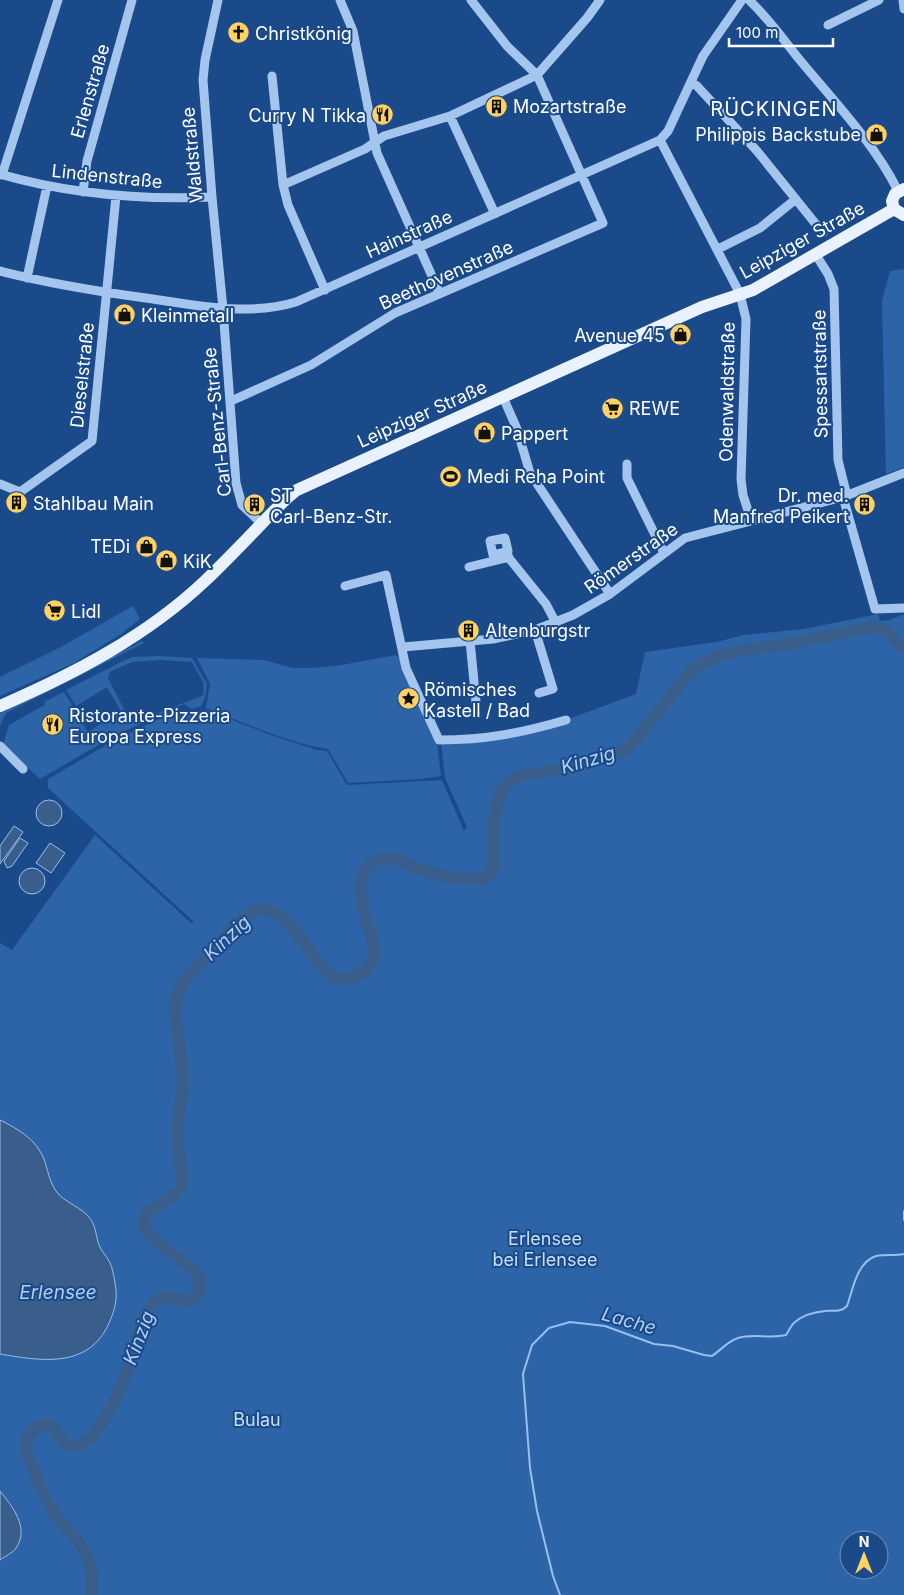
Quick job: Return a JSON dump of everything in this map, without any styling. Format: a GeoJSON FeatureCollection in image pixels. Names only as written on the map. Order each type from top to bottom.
{"type":"FeatureCollection","features":[{"type":"Feature","properties":{"kind":"main road"},"geometry":{"type":"LineString","coordinates":[[899,212],[893,206],[893,197],[901,190]]}},
{"type":"Feature","properties":{"kind":"main road","name":"Leipziger Straße"},"geometry":{"type":"LineString","coordinates":[[0,706],[89,664],[155,622],[207,580],[288,496],[303,487],[702,307],[753,290],[899,212]]}},
{"type":"Feature","properties":{"kind":"street"},"geometry":{"type":"LineString","coordinates":[[1,175],[58,0]]}},
{"type":"Feature","properties":{"kind":"street","name":"Erlenstraße"},"geometry":{"type":"LineString","coordinates":[[83,192],[87,161],[132,0]]}},
{"type":"Feature","properties":{"kind":"street","name":"Waldstraße"},"geometry":{"type":"LineString","coordinates":[[218,0],[203,69],[212,197],[223,309]]}},
{"type":"Feature","properties":{"kind":"street"},"geometry":{"type":"LineString","coordinates":[[340,0],[352,26],[376,153],[440,294]]}},
{"type":"Feature","properties":{"kind":"street"},"geometry":{"type":"LineString","coordinates":[[471,0],[507,46],[537,76],[582,175]]}},
{"type":"Feature","properties":{"kind":"street"},"geometry":{"type":"LineString","coordinates":[[282,185],[374,144],[384,136],[450,116],[537,76],[600,0]]}},
{"type":"Feature","properties":{"kind":"street"},"geometry":{"type":"LineString","coordinates":[[660,140],[668,131],[710,45],[742,0]]}},
{"type":"Feature","properties":{"kind":"street"},"geometry":{"type":"LineString","coordinates":[[750,0],[843,112],[901,190]]}},
{"type":"Feature","properties":{"kind":"street"},"geometry":{"type":"LineString","coordinates":[[828,25],[879,0]]}},
{"type":"Feature","properties":{"kind":"street"},"geometry":{"type":"LineString","coordinates":[[903,0],[904,9]]}},
{"type":"Feature","properties":{"kind":"street"},"geometry":{"type":"LineString","coordinates":[[272,76],[282,185],[288,205],[324,290]]}},
{"type":"Feature","properties":{"kind":"street"},"geometry":{"type":"LineString","coordinates":[[691,82],[697,86],[757,151],[823,233]]}},
{"type":"Feature","properties":{"kind":"street"},"geometry":{"type":"LineString","coordinates":[[450,116],[495,214]]}},
{"type":"Feature","properties":{"kind":"street","name":"Hainstraße"},"geometry":{"type":"LineString","coordinates":[[0,271],[26,278],[106,293],[223,309],[284,306],[324,290],[660,140]]}},
{"type":"Feature","properties":{"kind":"street","name":"Odenwaldstraße"},"geometry":{"type":"LineString","coordinates":[[660,140],[740,294],[746,319],[741,479],[743,495],[751,520]]}},
{"type":"Feature","properties":{"kind":"street","name":"Lindenstraße"},"geometry":{"type":"LineString","coordinates":[[1,175],[47,186],[116,196],[165,199],[212,197]]}},
{"type":"Feature","properties":{"kind":"street","name":"Beethovenstraße"},"geometry":{"type":"LineString","coordinates":[[231,401],[311,365],[395,313],[603,223],[582,175]]}},
{"type":"Feature","properties":{"kind":"street"},"geometry":{"type":"LineString","coordinates":[[26,278],[47,186]]}},
{"type":"Feature","properties":{"kind":"street"},"geometry":{"type":"LineString","coordinates":[[106,293],[116,196]]}},
{"type":"Feature","properties":{"kind":"street"},"geometry":{"type":"LineString","coordinates":[[718,249],[760,228],[796,199]]}},
{"type":"Feature","properties":{"kind":"street","name":"Spessartstraße"},"geometry":{"type":"LineString","coordinates":[[816,255],[832,281],[834,289],[838,460],[845,496],[874,609],[904,608]]}},
{"type":"Feature","properties":{"kind":"street","name":"Dieselstraße"},"geometry":{"type":"LineString","coordinates":[[0,484],[20,492],[92,441],[106,293]]}},
{"type":"Feature","properties":{"kind":"street","name":"Carl-Benz-Straße"},"geometry":{"type":"LineString","coordinates":[[223,309],[236,483],[242,505],[261,523]]}},
{"type":"Feature","properties":{"kind":"street"},"geometry":{"type":"LineString","coordinates":[[503,397],[517,429],[530,473],[610,594]]}},
{"type":"Feature","properties":{"kind":"street"},"geometry":{"type":"LineString","coordinates":[[626,464],[626,478],[664,553]]}},
{"type":"Feature","properties":{"kind":"street","name":"Römerstraße"},"geometry":{"type":"LineString","coordinates":[[403,647],[493,639],[535,630],[556,623],[610,594],[679,541],[690,536],[845,496],[904,473]]}},
{"type":"Feature","properties":{"kind":"street"},"geometry":{"type":"LineString","coordinates":[[469,567],[506,554],[546,604],[556,623]]}},
{"type":"Feature","properties":{"kind":"street"},"geometry":{"type":"LineString","coordinates":[[345,586],[386,575],[406,668],[439,740],[472,740],[508,736],[566,720]]}},
{"type":"Feature","properties":{"kind":"street"},"geometry":{"type":"LineString","coordinates":[[535,630],[553,689],[539,693]]}},
{"type":"Feature","properties":{"kind":"street"},"geometry":{"type":"LineString","coordinates":[[470,641],[476,702]]}},
{"type":"Feature","properties":{"kind":"street"},"geometry":{"type":"LineString","coordinates":[[0,746],[24,769]]}},
{"type":"Feature","properties":{"kind":"green space"},"geometry":{"type":"Polygon","coordinates":[[[904,269],[904,467],[886,474],[882,301],[890,271],[904,269]]]}},
{"type":"Feature","properties":{"kind":"green space"},"geometry":{"type":"Polygon","coordinates":[[[133,606],[140,619],[121,634],[72,664],[0,696],[0,677],[59,648],[133,606]]]}},
{"type":"Feature","properties":{"kind":"green space","name":"Erlensee bei Erlensee"},"geometry":{"type":"Polygon","coordinates":[[[878,614],[880,621],[890,620],[904,614],[904,1595],[0,1595],[0,943],[12,950],[95,835],[191,923],[194,922],[48,788],[48,779],[115,740],[178,710],[188,712],[207,710],[268,734],[317,750],[327,751],[347,785],[442,780],[464,831],[467,827],[445,778],[441,742],[536,731],[636,694],[645,652],[717,642],[743,635],[804,629],[878,614]]]}},
{"type":"Feature","properties":{"kind":"green space"},"geometry":{"type":"Polygon","coordinates":[[[142,641],[144,643],[6,713],[0,726],[0,712],[142,641]]]}},
{"type":"Feature","properties":{"kind":"green space"},"geometry":{"type":"Polygon","coordinates":[[[396,655],[401,659],[437,742],[441,776],[422,779],[348,783],[328,749],[282,738],[206,708],[210,684],[197,658],[264,660],[293,668],[313,668],[342,665],[396,655]]]}},
{"type":"Feature","properties":{"kind":"green space"},"geometry":{"type":"Polygon","coordinates":[[[133,657],[192,658],[207,684],[205,698],[201,706],[192,709],[184,704],[114,736],[40,779],[3,745],[9,725],[46,704],[44,702],[64,692],[88,732],[121,711],[107,687],[76,706],[66,690],[133,657]],[[159,660],[132,662],[110,672],[108,678],[125,711],[134,722],[202,696],[204,693],[203,682],[192,662],[159,660]]]}},
{"type":"Feature","properties":{"kind":"water"},"geometry":{"type":"Polygon","coordinates":[[[49,800],[58,804],[62,813],[58,822],[49,826],[40,822],[36,813],[40,804],[49,800]]]}},
{"type":"Feature","properties":{"kind":"water"},"geometry":{"type":"Polygon","coordinates":[[[14,826],[23,832],[0,864],[0,846],[14,826]]]}},
{"type":"Feature","properties":{"kind":"water"},"geometry":{"type":"Polygon","coordinates":[[[20,838],[28,843],[12,866],[7,868],[4,861],[20,838]]]}},
{"type":"Feature","properties":{"kind":"water"},"geometry":{"type":"Polygon","coordinates":[[[50,843],[65,853],[51,873],[36,863],[50,843]]]}},
{"type":"Feature","properties":{"kind":"water"},"geometry":{"type":"Polygon","coordinates":[[[32,868],[41,872],[45,881],[41,890],[32,894],[23,890],[19,881],[23,872],[32,868]]]}},
{"type":"Feature","properties":{"kind":"water","name":"Erlensee"},"geometry":{"type":"Polygon","coordinates":[[[0,1120],[20,1131],[41,1152],[56,1191],[91,1220],[100,1247],[112,1267],[116,1294],[115,1307],[111,1319],[100,1338],[89,1348],[77,1355],[62,1358],[32,1359],[0,1354],[0,1120]]]}},
{"type":"Feature","properties":{"kind":"water"},"geometry":{"type":"Polygon","coordinates":[[[0,1491],[10,1503],[18,1518],[21,1533],[15,1550],[0,1560],[0,1491]]]}},
{"type":"Feature","properties":{"kind":"waterway","name":"Kinzig"},"geometry":{"type":"LineString","coordinates":[[92,1595],[92,1573],[86,1553],[50,1506],[31,1465],[26,1440],[30,1433],[42,1424],[52,1426],[66,1444],[77,1445],[87,1441],[105,1419],[113,1404],[127,1373],[142,1320],[148,1310],[162,1296],[190,1302],[199,1293],[200,1278],[191,1268],[158,1242],[143,1226],[147,1213],[182,1187],[177,1130],[183,1081],[175,1004],[177,994],[188,976],[244,917],[259,910],[272,911],[284,919],[325,971],[335,978],[348,979],[360,974],[371,963],[375,949],[363,910],[360,887],[361,878],[369,865],[382,859],[391,859],[453,878],[486,878],[494,868],[494,826],[497,802],[509,782],[520,776],[575,767],[625,750],[639,736],[690,672],[707,661],[733,652],[783,645],[872,627],[884,629],[904,648]]}},
{"type":"Feature","properties":{"kind":"waterway","name":"Lache"},"geometry":{"type":"LineString","coordinates":[[904,1211],[904,1220]]}},
{"type":"Feature","properties":{"kind":"waterway","name":"Lache"},"geometry":{"type":"LineString","coordinates":[[560,1595],[553,1576],[537,1511],[530,1468],[523,1374],[532,1345],[549,1328],[570,1322],[605,1326],[654,1344],[673,1346],[712,1356],[734,1339],[750,1336],[786,1335],[794,1323],[805,1316],[821,1311],[842,1310],[847,1306],[854,1284],[864,1264],[876,1256],[904,1254]]}},
{"type":"Feature","properties":{"kind":"place","name":"Christkönig"},"geometry":{"type":"Point","coordinates":[239,33]}},
{"type":"Feature","properties":{"kind":"place","name":"Mozartstraße"},"geometry":{"type":"Point","coordinates":[497,106]}},
{"type":"Feature","properties":{"kind":"place","name":"Curry N Tikka"},"geometry":{"type":"Point","coordinates":[382,115]}},
{"type":"Feature","properties":{"kind":"place","name":"Philippis Backstube"},"geometry":{"type":"Point","coordinates":[877,134]}},
{"type":"Feature","properties":{"kind":"place","name":"Kleinmetall"},"geometry":{"type":"Point","coordinates":[125,315]}},
{"type":"Feature","properties":{"kind":"place","name":"Avenue 45"},"geometry":{"type":"Point","coordinates":[681,335]}},
{"type":"Feature","properties":{"kind":"place","name":"REWE"},"geometry":{"type":"Point","coordinates":[613,408]}},
{"type":"Feature","properties":{"kind":"place","name":"Pappert"},"geometry":{"type":"Point","coordinates":[485,433]}},
{"type":"Feature","properties":{"kind":"place","name":"Medi Reha Point"},"geometry":{"type":"Point","coordinates":[451,476]}},
{"type":"Feature","properties":{"kind":"place","name":"Stahlbau Main"},"geometry":{"type":"Point","coordinates":[17,503]}},
{"type":"Feature","properties":{"kind":"place","name":"ST Carl-Benz-Str."},"geometry":{"type":"Point","coordinates":[254,505]}},
{"type":"Feature","properties":{"kind":"place","name":"Dr. med. Manfred Peikert"},"geometry":{"type":"Point","coordinates":[865,505]}},
{"type":"Feature","properties":{"kind":"place","name":"TEDi"},"geometry":{"type":"Point","coordinates":[146,546]}},
{"type":"Feature","properties":{"kind":"place","name":"KiK"},"geometry":{"type":"Point","coordinates":[167,561]}},
{"type":"Feature","properties":{"kind":"place","name":"Lidl"},"geometry":{"type":"Point","coordinates":[55,611]}},
{"type":"Feature","properties":{"kind":"place","name":"Altenburgstr"},"geometry":{"type":"Point","coordinates":[469,630]}},
{"type":"Feature","properties":{"kind":"place","name":"Römisches Kastell / Bad"},"geometry":{"type":"Point","coordinates":[408,699]}},
{"type":"Feature","properties":{"kind":"place","name":"Ristorante-Pizzeria Europa Express"},"geometry":{"type":"Point","coordinates":[53,725]}},
{"type":"Feature","properties":{"kind":"district","name":"RÜCKINGEN"},"geometry":{"type":"Point","coordinates":[774,109]}},
{"type":"Feature","properties":{"kind":"park label","name":"Bulau"},"geometry":{"type":"Point","coordinates":[257,1419]}}]}
